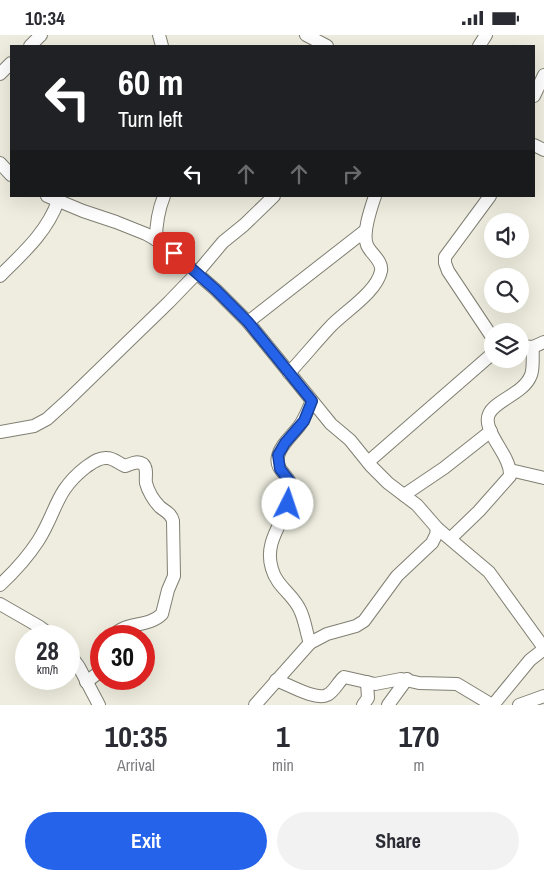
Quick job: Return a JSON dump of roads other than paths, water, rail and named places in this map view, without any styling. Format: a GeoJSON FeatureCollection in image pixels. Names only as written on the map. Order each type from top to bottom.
{"type":"FeatureCollection","features":[{"type":"Feature","properties":{"kind":"street"},"geometry":{"type":"LineString","coordinates":[[31,45],[42,35]]}},
{"type":"Feature","properties":{"kind":"street"},"geometry":{"type":"LineString","coordinates":[[306,35],[325,45]]}},
{"type":"Feature","properties":{"kind":"street"},"geometry":{"type":"LineString","coordinates":[[0,74],[10,64]]}},
{"type":"Feature","properties":{"kind":"street"},"geometry":{"type":"LineString","coordinates":[[535,94],[544,75]]}},
{"type":"Feature","properties":{"kind":"street"},"geometry":{"type":"LineString","coordinates":[[0,163],[10,174]]}},
{"type":"Feature","properties":{"kind":"street"},"geometry":{"type":"LineString","coordinates":[[156,240],[158,210],[164,197]]}},
{"type":"Feature","properties":{"kind":"street"},"geometry":{"type":"LineString","coordinates":[[0,433],[34,426],[47,419],[197,273],[223,242],[273,197]]}},
{"type":"Feature","properties":{"kind":"street"},"geometry":{"type":"LineString","coordinates":[[289,373],[338,318],[368,292],[379,276],[381,269],[379,263],[366,243],[366,231],[375,197]]}},
{"type":"Feature","properties":{"kind":"street"},"geometry":{"type":"LineString","coordinates":[[484,325],[456,284],[445,263],[446,257],[489,197]]}},
{"type":"Feature","properties":{"kind":"street"},"geometry":{"type":"LineString","coordinates":[[0,276],[38,237],[51,217],[52,199],[116,221],[156,240],[197,273],[248,322],[331,424],[350,440],[368,463],[388,483],[417,505],[438,528],[489,572],[544,649],[530,659],[493,705],[458,684],[419,683],[407,679],[379,684],[344,677],[330,693],[322,696],[308,693],[276,680]]}},
{"type":"Feature","properties":{"kind":"street"},"geometry":{"type":"LineString","coordinates":[[248,322],[366,231]]}},
{"type":"Feature","properties":{"kind":"street"},"geometry":{"type":"LineString","coordinates":[[451,538],[510,476],[510,470],[488,423],[488,414],[525,385],[531,374],[532,345]]}},
{"type":"Feature","properties":{"kind":"street"},"geometry":{"type":"LineString","coordinates":[[368,463],[484,361]]}},
{"type":"Feature","properties":{"kind":"street"},"geometry":{"type":"LineString","coordinates":[[310,643],[296,602],[276,580],[271,568],[270,555],[276,531],[292,490],[291,483],[280,469],[278,455],[285,443],[304,421],[312,401]]}},
{"type":"Feature","properties":{"kind":"street"},"geometry":{"type":"LineString","coordinates":[[404,495],[444,468],[491,431]]}},
{"type":"Feature","properties":{"kind":"street"},"geometry":{"type":"LineString","coordinates":[[0,585],[28,556],[49,523],[58,498],[73,478],[92,462],[101,459],[114,460],[125,466],[136,462],[142,463],[145,467],[150,493],[160,507],[172,516],[174,576],[168,590],[162,614],[149,623],[141,625]]}},
{"type":"Feature","properties":{"kind":"street"},"geometry":{"type":"LineString","coordinates":[[510,470],[544,479]]}},
{"type":"Feature","properties":{"kind":"street"},"geometry":{"type":"LineString","coordinates":[[255,705],[310,643],[327,634],[356,626],[364,621],[397,576],[432,543],[438,528]]}},
{"type":"Feature","properties":{"kind":"street"},"geometry":{"type":"LineString","coordinates":[[0,604],[37,625]]}},
{"type":"Feature","properties":{"kind":"street"},"geometry":{"type":"LineString","coordinates":[[80,669],[99,705]]}},
{"type":"Feature","properties":{"kind":"street"},"geometry":{"type":"LineString","coordinates":[[86,681],[90,678]]}},
{"type":"Feature","properties":{"kind":"street"},"geometry":{"type":"LineString","coordinates":[[388,705],[407,679]]}},
{"type":"Feature","properties":{"kind":"street"},"geometry":{"type":"LineString","coordinates":[[363,705],[368,698],[367,682]]}},
{"type":"Feature","properties":{"kind":"street"},"geometry":{"type":"LineString","coordinates":[[519,705],[544,696]]}}]}
